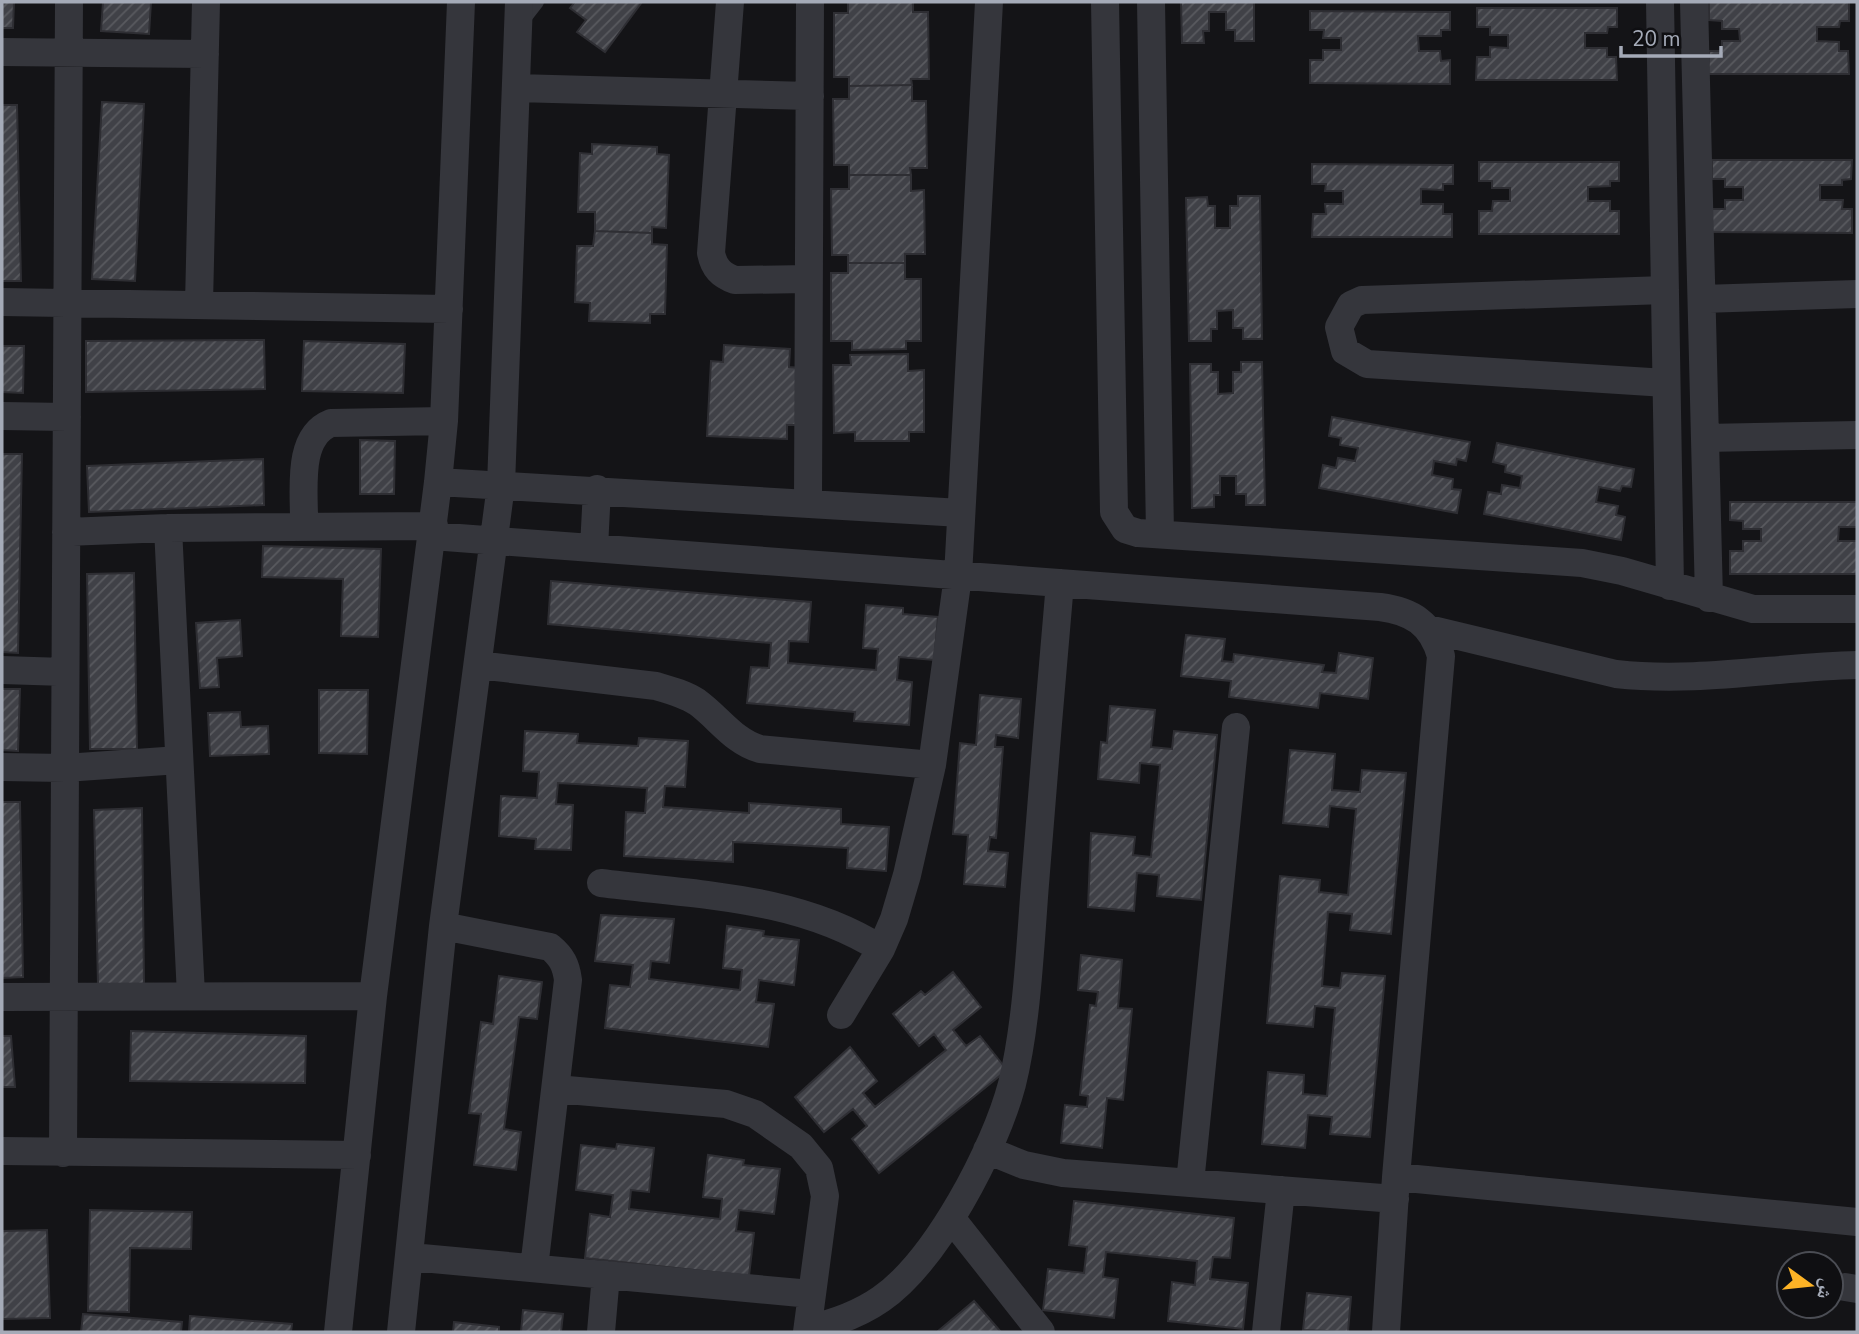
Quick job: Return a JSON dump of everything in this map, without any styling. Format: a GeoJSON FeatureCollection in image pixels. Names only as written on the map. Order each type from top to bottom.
{"type":"FeatureCollection","features":[{"type":"Feature","properties":{"kind":"street"},"geometry":{"type":"LineString","coordinates":[[63,1153],[69,2]]}},
{"type":"Feature","properties":{"kind":"street"},"geometry":{"type":"LineString","coordinates":[[199,304],[206,2]]}},
{"type":"Feature","properties":{"kind":"street"},"geometry":{"type":"LineString","coordinates":[[338,1332],[373,996],[439,482],[444,421],[461,2]]}},
{"type":"Feature","properties":{"kind":"street"},"geometry":{"type":"LineString","coordinates":[[730,2],[721,96],[711,253],[713,262],[726,277],[735,280],[808,279]]}},
{"type":"Feature","properties":{"kind":"street"},"geometry":{"type":"LineString","coordinates":[[808,502],[810,2]]}},
{"type":"Feature","properties":{"kind":"street"},"geometry":{"type":"LineString","coordinates":[[841,1015],[881,949],[907,875],[932,765],[958,576],[989,2]]}},
{"type":"Feature","properties":{"kind":"street"},"geometry":{"type":"LineString","coordinates":[[1105,2],[1114,512],[1125,529],[1160,534],[1572,562],[1622,571],[1709,598],[1771,610],[1857,609]]}},
{"type":"Feature","properties":{"kind":"street"},"geometry":{"type":"LineString","coordinates":[[1150,2],[1160,534]]}},
{"type":"Feature","properties":{"kind":"street"},"geometry":{"type":"LineString","coordinates":[[1660,2],[1670,586]]}},
{"type":"Feature","properties":{"kind":"street"},"geometry":{"type":"LineString","coordinates":[[1694,2],[1709,598]]}},
{"type":"Feature","properties":{"kind":"street"},"geometry":{"type":"LineString","coordinates":[[401,1332],[411,1257],[443,926],[501,485],[518,14]]}},
{"type":"Feature","properties":{"kind":"street"},"geometry":{"type":"LineString","coordinates":[[2,52],[69,55],[205,54]]}},
{"type":"Feature","properties":{"kind":"street"},"geometry":{"type":"LineString","coordinates":[[516,88],[721,96],[810,96]]}},
{"type":"Feature","properties":{"kind":"street"},"geometry":{"type":"LineString","coordinates":[[1665,290],[1362,300],[1351,305],[1339,327],[1345,351],[1367,364],[1667,383]]}},
{"type":"Feature","properties":{"kind":"street"},"geometry":{"type":"LineString","coordinates":[[1702,299],[1857,294]]}},
{"type":"Feature","properties":{"kind":"street"},"geometry":{"type":"LineString","coordinates":[[2,302],[449,309]]}},
{"type":"Feature","properties":{"kind":"street"},"geometry":{"type":"LineString","coordinates":[[2,416],[67,417]]}},
{"type":"Feature","properties":{"kind":"street"},"geometry":{"type":"LineString","coordinates":[[304,527],[309,443],[321,427],[331,423],[444,421]]}},
{"type":"Feature","properties":{"kind":"street"},"geometry":{"type":"LineString","coordinates":[[1705,438],[1857,435]]}},
{"type":"Feature","properties":{"kind":"street"},"geometry":{"type":"LineString","coordinates":[[439,482],[597,489],[961,513]]}},
{"type":"Feature","properties":{"kind":"street"},"geometry":{"type":"LineString","coordinates":[[594,548],[597,489]]}},
{"type":"Feature","properties":{"kind":"street"},"geometry":{"type":"LineString","coordinates":[[66,532],[304,527],[433,531],[495,541],[1400,609],[1429,629],[1602,671],[1643,677],[1698,677],[1857,665]]}},
{"type":"Feature","properties":{"kind":"street"},"geometry":{"type":"LineString","coordinates":[[168,528],[191,995]]}},
{"type":"Feature","properties":{"kind":"street"},"geometry":{"type":"LineString","coordinates":[[556,1089],[741,1107],[801,1146],[818,1168],[825,1196],[807,1331],[842,1321],[882,1298],[915,1266],[951,1218],[987,1150],[1012,1085],[1028,971],[1059,583]]}},
{"type":"Feature","properties":{"kind":"street"},"geometry":{"type":"LineString","coordinates":[[1387,1332],[1395,1188],[1441,656],[1429,629]]}},
{"type":"Feature","properties":{"kind":"street"},"geometry":{"type":"LineString","coordinates":[[478,665],[656,686],[680,693],[696,702],[737,738],[760,748],[932,765]]}},
{"type":"Feature","properties":{"kind":"street"},"geometry":{"type":"LineString","coordinates":[[2,670],[65,672]]}},
{"type":"Feature","properties":{"kind":"street"},"geometry":{"type":"LineString","coordinates":[[1190,1183],[1236,727]]}},
{"type":"Feature","properties":{"kind":"street"},"geometry":{"type":"LineString","coordinates":[[2,767],[65,768],[179,760]]}},
{"type":"Feature","properties":{"kind":"street"},"geometry":{"type":"LineString","coordinates":[[601,883],[786,908],[835,923],[881,949]]}},
{"type":"Feature","properties":{"kind":"street"},"geometry":{"type":"LineString","coordinates":[[443,926],[538,943],[560,956],[568,980],[534,1268]]}},
{"type":"Feature","properties":{"kind":"street"},"geometry":{"type":"LineString","coordinates":[[2,997],[64,999],[191,995],[373,996]]}},
{"type":"Feature","properties":{"kind":"street"},"geometry":{"type":"LineString","coordinates":[[987,1150],[1044,1170],[1190,1183],[1281,1190],[1395,1188],[1857,1222]]}},
{"type":"Feature","properties":{"kind":"street"},"geometry":{"type":"LineString","coordinates":[[2,1151],[357,1155]]}},
{"type":"Feature","properties":{"kind":"street"},"geometry":{"type":"LineString","coordinates":[[1266,1332],[1281,1190]]}},
{"type":"Feature","properties":{"kind":"street"},"geometry":{"type":"LineString","coordinates":[[951,1218],[1041,1332]]}},
{"type":"Feature","properties":{"kind":"street"},"geometry":{"type":"LineString","coordinates":[[411,1257],[811,1294]]}},
{"type":"Feature","properties":{"kind":"street"},"geometry":{"type":"LineString","coordinates":[[601,1332],[606,1275]]}},
{"type":"Feature","properties":{"kind":"lane"},"geometry":{"type":"LineString","coordinates":[[518,14],[537,2]]}},
{"type":"Feature","properties":{"kind":"building"},"geometry":{"type":"Polygon","coordinates":[[[2,2],[14,2],[13,28],[2,28],[2,2]]]}},
{"type":"Feature","properties":{"kind":"building"},"geometry":{"type":"Polygon","coordinates":[[[103,2],[151,2],[149,34],[101,31],[103,2]]]}},
{"type":"Feature","properties":{"kind":"building"},"geometry":{"type":"Polygon","coordinates":[[[575,2],[642,2],[605,52],[577,32],[586,20],[570,8],[575,2]]]}},
{"type":"Feature","properties":{"kind":"building"},"geometry":{"type":"Polygon","coordinates":[[[848,2],[913,2],[913,12],[928,12],[929,79],[911,79],[912,85],[849,86],[849,77],[834,77],[834,13],[848,13],[848,2]]]}},
{"type":"Feature","properties":{"kind":"building"},"geometry":{"type":"Polygon","coordinates":[[[1181,2],[1254,2],[1254,41],[1235,41],[1235,30],[1226,30],[1226,12],[1209,12],[1209,31],[1203,31],[1204,43],[1182,43],[1181,2]]]}},
{"type":"Feature","properties":{"kind":"building"},"geometry":{"type":"Polygon","coordinates":[[[1709,2],[1849,2],[1849,21],[1840,21],[1839,27],[1817,27],[1817,41],[1839,42],[1839,51],[1848,51],[1849,74],[1708,74],[1709,51],[1722,51],[1722,41],[1740,41],[1739,29],[1722,29],[1722,21],[1709,20],[1709,2]]]}},
{"type":"Feature","properties":{"kind":"building"},"geometry":{"type":"Polygon","coordinates":[[[1477,8],[1617,8],[1617,27],[1608,27],[1607,33],[1585,33],[1585,48],[1607,48],[1607,57],[1616,57],[1617,80],[1476,80],[1477,57],[1490,57],[1490,47],[1508,48],[1508,35],[1490,35],[1490,27],[1477,27],[1477,8]]]}},
{"type":"Feature","properties":{"kind":"building"},"geometry":{"type":"Polygon","coordinates":[[[1310,11],[1450,12],[1450,30],[1441,30],[1441,36],[1418,36],[1419,51],[1440,51],[1441,61],[1450,60],[1450,84],[1310,83],[1310,60],[1323,60],[1323,50],[1341,50],[1341,38],[1323,38],[1324,30],[1310,30],[1310,11]]]}},
{"type":"Feature","properties":{"kind":"building"},"geometry":{"type":"Polygon","coordinates":[[[912,85],[912,101],[926,101],[927,168],[910,168],[911,175],[849,175],[849,165],[834,165],[833,99],[849,99],[849,86],[912,85]]]}},
{"type":"Feature","properties":{"kind":"building"},"geometry":{"type":"Polygon","coordinates":[[[102,102],[144,104],[135,281],[92,279],[102,102]]]}},
{"type":"Feature","properties":{"kind":"building"},"geometry":{"type":"Polygon","coordinates":[[[2,105],[17,105],[21,281],[2,281],[2,105]]]}},
{"type":"Feature","properties":{"kind":"building"},"geometry":{"type":"Polygon","coordinates":[[[592,144],[657,147],[657,154],[669,155],[666,228],[652,227],[652,233],[595,231],[595,212],[578,212],[580,153],[592,154],[592,144]]]}},
{"type":"Feature","properties":{"kind":"building"},"geometry":{"type":"Polygon","coordinates":[[[1712,160],[1852,160],[1851,179],[1842,180],[1842,185],[1820,185],[1820,200],[1843,200],[1842,209],[1852,209],[1852,233],[1712,232],[1712,209],[1725,209],[1725,200],[1743,200],[1743,187],[1725,187],[1725,179],[1712,179],[1712,160]]]}},
{"type":"Feature","properties":{"kind":"building"},"geometry":{"type":"Polygon","coordinates":[[[1479,162],[1619,162],[1619,181],[1610,181],[1610,186],[1588,187],[1588,201],[1610,201],[1610,211],[1619,211],[1619,234],[1479,234],[1479,211],[1492,211],[1493,201],[1510,201],[1510,188],[1492,188],[1492,181],[1479,181],[1479,162]]]}},
{"type":"Feature","properties":{"kind":"building"},"geometry":{"type":"Polygon","coordinates":[[[1312,164],[1453,165],[1453,184],[1443,184],[1443,190],[1421,189],[1421,204],[1443,204],[1443,214],[1452,214],[1452,237],[1312,237],[1313,214],[1326,214],[1325,204],[1343,204],[1343,191],[1325,191],[1326,184],[1312,184],[1312,164]]]}},
{"type":"Feature","properties":{"kind":"building"},"geometry":{"type":"Polygon","coordinates":[[[849,175],[911,175],[911,191],[924,190],[925,254],[905,254],[905,263],[848,263],[848,255],[832,255],[831,189],[849,189],[849,175]]]}},
{"type":"Feature","properties":{"kind":"building"},"geometry":{"type":"Polygon","coordinates":[[[1238,196],[1260,196],[1262,339],[1243,339],[1243,328],[1233,328],[1233,310],[1217,311],[1217,329],[1211,329],[1211,341],[1189,341],[1186,198],[1207,197],[1208,206],[1215,206],[1215,228],[1230,228],[1230,206],[1238,206],[1238,196]]]}},
{"type":"Feature","properties":{"kind":"building"},"geometry":{"type":"Polygon","coordinates":[[[595,231],[652,233],[652,244],[667,245],[665,314],[650,314],[650,323],[589,321],[590,303],[575,302],[577,246],[593,246],[595,231]]]}},
{"type":"Feature","properties":{"kind":"building"},"geometry":{"type":"Polygon","coordinates":[[[848,263],[905,263],[905,279],[921,279],[921,341],[906,341],[906,349],[852,350],[852,341],[831,341],[831,273],[848,273],[848,263]]]}},
{"type":"Feature","properties":{"kind":"building"},"geometry":{"type":"Polygon","coordinates":[[[264,340],[265,389],[86,392],[86,341],[264,340]]]}},
{"type":"Feature","properties":{"kind":"building"},"geometry":{"type":"Polygon","coordinates":[[[304,341],[405,344],[403,393],[302,391],[304,341]]]}},
{"type":"Feature","properties":{"kind":"building"},"geometry":{"type":"Polygon","coordinates":[[[724,345],[790,349],[789,367],[801,368],[798,425],[787,425],[787,439],[707,436],[711,361],[723,362],[724,345]]]}},
{"type":"Feature","properties":{"kind":"building"},"geometry":{"type":"Polygon","coordinates":[[[2,346],[24,346],[23,393],[2,392],[2,346]]]}},
{"type":"Feature","properties":{"kind":"building"},"geometry":{"type":"Polygon","coordinates":[[[908,354],[908,371],[924,370],[924,432],[909,432],[909,441],[855,441],[855,432],[834,433],[833,365],[851,365],[850,355],[908,354]]]}},
{"type":"Feature","properties":{"kind":"building"},"geometry":{"type":"Polygon","coordinates":[[[1241,362],[1262,362],[1265,505],[1246,505],[1246,494],[1236,494],[1236,476],[1220,476],[1220,495],[1214,495],[1214,507],[1192,508],[1190,364],[1211,364],[1211,372],[1218,372],[1218,394],[1233,393],[1233,372],[1241,372],[1241,362]]]}},
{"type":"Feature","properties":{"kind":"building"},"geometry":{"type":"Polygon","coordinates":[[[1332,417],[1470,442],[1466,461],[1457,459],[1456,465],[1434,461],[1432,475],[1453,479],[1452,489],[1461,490],[1457,513],[1319,488],[1323,465],[1336,468],[1338,458],[1355,461],[1358,448],[1340,445],[1341,438],[1329,436],[1332,417]]]}},
{"type":"Feature","properties":{"kind":"building"},"geometry":{"type":"Polygon","coordinates":[[[360,440],[395,441],[394,494],[360,494],[360,440]]]}},
{"type":"Feature","properties":{"kind":"building"},"geometry":{"type":"Polygon","coordinates":[[[1497,443],[1634,469],[1631,487],[1622,486],[1620,491],[1599,487],[1596,502],[1618,506],[1616,515],[1625,517],[1621,540],[1484,514],[1488,492],[1501,494],[1502,485],[1520,488],[1522,476],[1505,472],[1506,465],[1493,462],[1497,443]]]}},
{"type":"Feature","properties":{"kind":"building"},"geometry":{"type":"Polygon","coordinates":[[[2,454],[22,454],[18,653],[2,652],[2,454]]]}},
{"type":"Feature","properties":{"kind":"building"},"geometry":{"type":"Polygon","coordinates":[[[263,459],[264,505],[89,512],[87,466],[263,459]]]}},
{"type":"Feature","properties":{"kind":"building"},"geometry":{"type":"Polygon","coordinates":[[[1730,502],[1857,502],[1857,527],[1839,527],[1838,541],[1857,541],[1857,574],[1730,574],[1730,551],[1743,551],[1743,541],[1761,541],[1761,529],[1743,529],[1743,521],[1730,520],[1730,502]]]}},
{"type":"Feature","properties":{"kind":"building"},"geometry":{"type":"Polygon","coordinates":[[[263,546],[381,549],[378,637],[341,636],[343,579],[262,577],[263,546]]]}},
{"type":"Feature","properties":{"kind":"building"},"geometry":{"type":"Polygon","coordinates":[[[134,573],[137,749],[90,749],[87,574],[134,573]]]}},
{"type":"Feature","properties":{"kind":"building"},"geometry":{"type":"Polygon","coordinates":[[[551,581],[811,602],[808,642],[789,641],[788,663],[876,670],[878,649],[863,648],[866,605],[903,608],[903,614],[938,617],[934,660],[899,657],[897,680],[912,682],[909,725],[854,721],[855,712],[747,703],[751,667],[769,668],[771,643],[548,624],[551,581]]]}},
{"type":"Feature","properties":{"kind":"building"},"geometry":{"type":"Polygon","coordinates":[[[240,620],[242,656],[217,658],[219,687],[200,688],[196,623],[240,620]]]}},
{"type":"Feature","properties":{"kind":"building"},"geometry":{"type":"Polygon","coordinates":[[[1186,635],[1225,639],[1222,661],[1233,662],[1234,654],[1324,665],[1322,672],[1336,673],[1339,653],[1373,658],[1368,699],[1320,693],[1318,708],[1229,697],[1231,681],[1181,676],[1186,635]]]}},
{"type":"Feature","properties":{"kind":"building"},"geometry":{"type":"Polygon","coordinates":[[[2,689],[20,689],[18,751],[2,750],[2,689]]]}},
{"type":"Feature","properties":{"kind":"building"},"geometry":{"type":"Polygon","coordinates":[[[319,690],[368,690],[367,754],[319,753],[319,690]]]}},
{"type":"Feature","properties":{"kind":"building"},"geometry":{"type":"Polygon","coordinates":[[[980,695],[1021,699],[1018,738],[996,735],[995,747],[1003,747],[996,838],[990,837],[988,851],[1008,853],[1005,887],[964,884],[968,835],[953,834],[960,743],[976,745],[980,695]]]}},
{"type":"Feature","properties":{"kind":"building"},"geometry":{"type":"Polygon","coordinates":[[[1110,706],[1155,710],[1151,747],[1172,749],[1174,731],[1217,735],[1201,900],[1157,896],[1159,875],[1137,873],[1134,911],[1088,907],[1091,833],[1135,837],[1133,855],[1151,857],[1160,765],[1140,763],[1139,783],[1098,779],[1101,742],[1107,743],[1110,706]]]}},
{"type":"Feature","properties":{"kind":"building"},"geometry":{"type":"Polygon","coordinates":[[[240,712],[241,727],[268,726],[269,754],[210,756],[208,713],[240,712]]]}},
{"type":"Feature","properties":{"kind":"building"},"geometry":{"type":"Polygon","coordinates":[[[525,731],[578,734],[577,743],[638,746],[639,738],[688,741],[685,787],[665,786],[663,807],[749,813],[749,803],[841,809],[841,824],[889,827],[886,871],[847,868],[848,848],[733,842],[733,862],[624,856],[626,812],[645,813],[647,788],[558,783],[556,804],[573,805],[571,850],[535,849],[536,839],[499,836],[501,796],[537,798],[539,772],[523,771],[525,731]]]}},
{"type":"Feature","properties":{"kind":"building"},"geometry":{"type":"Polygon","coordinates":[[[1290,750],[1335,754],[1332,790],[1360,792],[1362,770],[1406,773],[1391,934],[1350,930],[1352,914],[1328,912],[1322,986],[1340,988],[1342,973],[1385,976],[1370,1137],[1330,1134],[1332,1117],[1308,1115],[1305,1148],[1262,1144],[1268,1072],[1304,1075],[1303,1094],[1327,1096],[1335,1008],[1315,1006],[1313,1027],[1267,1023],[1280,876],[1320,880],[1319,892],[1348,895],[1356,809],[1330,806],[1328,827],[1283,823],[1290,750]]]}},
{"type":"Feature","properties":{"kind":"building"},"geometry":{"type":"Polygon","coordinates":[[[2,802],[20,802],[23,977],[2,978],[2,802]]]}},
{"type":"Feature","properties":{"kind":"building"},"geometry":{"type":"Polygon","coordinates":[[[142,808],[144,984],[98,985],[94,810],[142,808]]]}},
{"type":"Feature","properties":{"kind":"building"},"geometry":{"type":"Polygon","coordinates":[[[601,915],[674,919],[669,963],[651,961],[649,979],[740,990],[742,970],[723,968],[727,926],[764,931],[763,936],[799,940],[794,985],[759,980],[756,1002],[774,1004],[768,1047],[605,1028],[610,985],[630,987],[633,965],[595,961],[601,915]]]}},
{"type":"Feature","properties":{"kind":"building"},"geometry":{"type":"Polygon","coordinates":[[[1081,955],[1122,960],[1118,1008],[1132,1009],[1123,1100],[1107,1098],[1102,1148],[1061,1143],[1065,1105],[1087,1107],[1088,1096],[1080,1095],[1090,1005],[1096,1006],[1098,992],[1078,990],[1081,955]]]}},
{"type":"Feature","properties":{"kind":"building"},"geometry":{"type":"Polygon","coordinates":[[[953,972],[981,1007],[953,1030],[966,1046],[980,1036],[1007,1070],[879,1173],[852,1139],[867,1126],[853,1109],[824,1132],[795,1097],[850,1047],[877,1081],[863,1093],[875,1107],[946,1050],[934,1034],[919,1046],[893,1014],[921,991],[925,995],[953,972]]]}},
{"type":"Feature","properties":{"kind":"building"},"geometry":{"type":"Polygon","coordinates":[[[499,976],[542,982],[537,1019],[519,1017],[504,1129],[521,1132],[516,1170],[474,1165],[481,1114],[469,1113],[481,1022],[493,1024],[499,976]]]}},
{"type":"Feature","properties":{"kind":"building"},"geometry":{"type":"Polygon","coordinates":[[[131,1031],[306,1036],[305,1083],[130,1081],[131,1031]]]}},
{"type":"Feature","properties":{"kind":"building"},"geometry":{"type":"Polygon","coordinates":[[[2,1036],[11,1036],[15,1087],[2,1087],[2,1036]]]}},
{"type":"Feature","properties":{"kind":"building"},"geometry":{"type":"Polygon","coordinates":[[[617,1144],[654,1148],[649,1192],[631,1190],[629,1209],[720,1219],[722,1199],[703,1197],[708,1155],[744,1160],[743,1165],[780,1169],[774,1214],[739,1210],[736,1231],[754,1233],[749,1276],[585,1258],[590,1214],[610,1217],[613,1195],[576,1190],[581,1145],[616,1149],[617,1144]]]}},
{"type":"Feature","properties":{"kind":"building"},"geometry":{"type":"Polygon","coordinates":[[[1074,1201],[1234,1218],[1230,1258],[1213,1257],[1210,1279],[1248,1283],[1243,1329],[1168,1321],[1172,1282],[1195,1285],[1197,1261],[1106,1252],[1103,1277],[1118,1279],[1114,1318],[1043,1310],[1048,1269],[1084,1273],[1087,1247],[1069,1245],[1074,1201]]]}},
{"type":"Feature","properties":{"kind":"building"},"geometry":{"type":"Polygon","coordinates":[[[90,1210],[192,1212],[191,1249],[130,1248],[129,1312],[88,1311],[90,1210]]]}},
{"type":"Feature","properties":{"kind":"building"},"geometry":{"type":"Polygon","coordinates":[[[47,1230],[50,1318],[2,1319],[2,1231],[47,1230]]]}},
{"type":"Feature","properties":{"kind":"building"},"geometry":{"type":"Polygon","coordinates":[[[1307,1293],[1351,1297],[1348,1332],[1303,1330],[1307,1293]]]}},
{"type":"Feature","properties":{"kind":"building"},"geometry":{"type":"Polygon","coordinates":[[[974,1301],[1001,1332],[937,1332],[974,1301]]]}},
{"type":"Feature","properties":{"kind":"building"},"geometry":{"type":"Polygon","coordinates":[[[523,1310],[563,1314],[561,1332],[521,1332],[523,1310]]]}},
{"type":"Feature","properties":{"kind":"building"},"geometry":{"type":"Polygon","coordinates":[[[83,1314],[182,1322],[181,1332],[81,1332],[83,1314]]]}},
{"type":"Feature","properties":{"kind":"building"},"geometry":{"type":"Polygon","coordinates":[[[190,1316],[292,1324],[291,1332],[189,1332],[190,1316]]]}},
{"type":"Feature","properties":{"kind":"building"},"geometry":{"type":"Polygon","coordinates":[[[454,1322],[499,1327],[499,1332],[453,1332],[454,1322]]]}}]}
